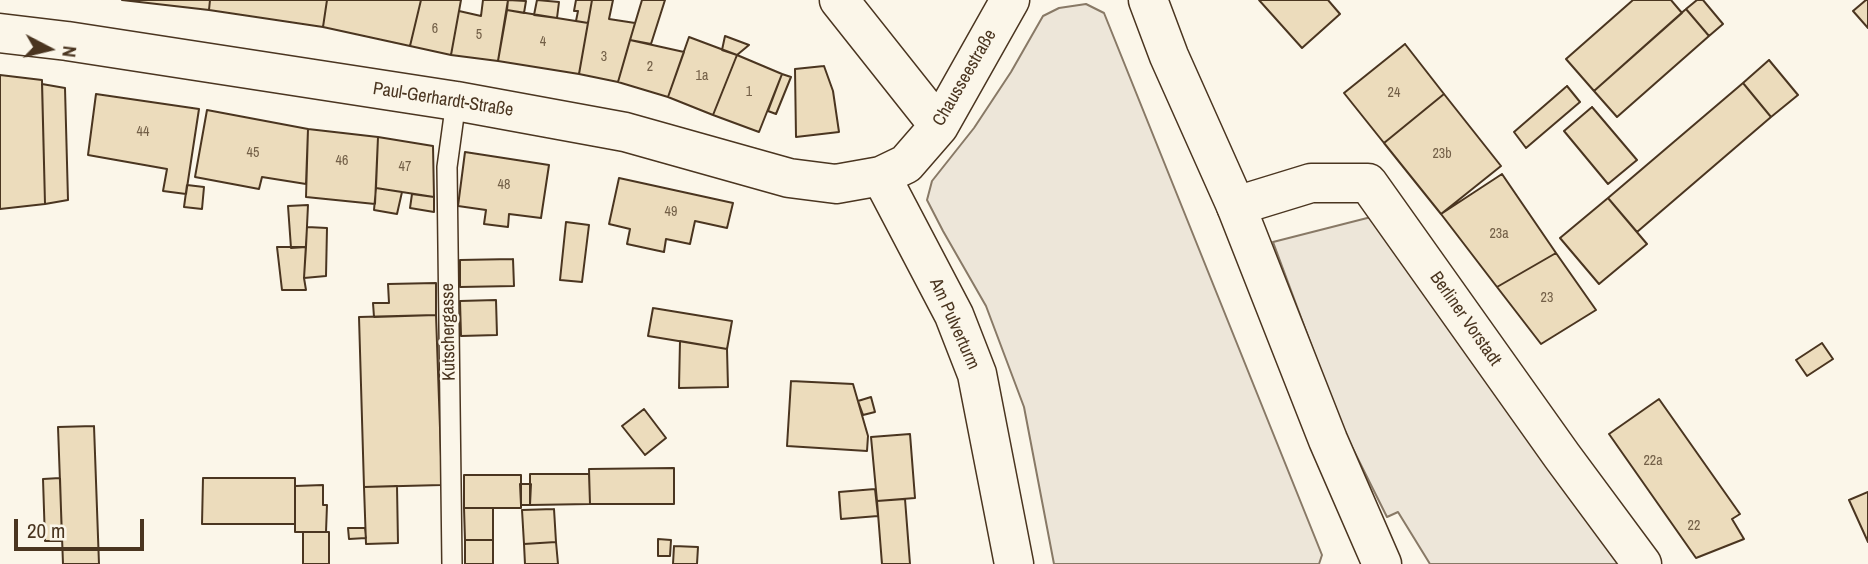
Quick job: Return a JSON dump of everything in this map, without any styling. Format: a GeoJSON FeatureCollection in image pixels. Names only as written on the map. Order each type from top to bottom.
{"type":"FeatureCollection","features":[{"type":"Feature","properties":{"kind":"street"},"geometry":{"type":"LineString","coordinates":[[839,0],[939,126]]}},
{"type":"Feature","properties":{"kind":"street","name":"Chausseestraße"},"geometry":{"type":"LineString","coordinates":[[881,176],[906,164],[939,126],[1010,0]]}},
{"type":"Feature","properties":{"kind":"street"},"geometry":{"type":"LineString","coordinates":[[1148,0],[1169,55],[1236,206],[1328,440],[1382,564]]}},
{"type":"Feature","properties":{"kind":"street","name":"Paul-Gerhardt-Straße"},"geometry":{"type":"LineString","coordinates":[[0,33],[456,101],[625,132],[789,178],[836,184],[881,176]]}},
{"type":"Feature","properties":{"kind":"street","name":"Am Pulverturm"},"geometry":{"type":"LineString","coordinates":[[881,176],[954,315],[977,374],[1014,564]]}},
{"type":"Feature","properties":{"kind":"street","name":"Berliner Vorstadt"},"geometry":{"type":"LineString","coordinates":[[1236,206],[1311,183],[1368,183],[1642,564]]}},
{"type":"Feature","properties":{"kind":"lane","name":"Kutschergasse"},"geometry":{"type":"LineString","coordinates":[[452,564],[447,167],[456,101]]}},
{"type":"Feature","properties":{"kind":"shaded area"},"geometry":{"type":"Polygon","coordinates":[[[1086,4],[1104,13],[1322,555],[1319,564],[1054,564],[1024,407],[986,306],[927,200],[932,181],[974,128],[1011,72],[1043,16],[1059,8],[1086,4]]]}},
{"type":"Feature","properties":{"kind":"shaded area"},"geometry":{"type":"Polygon","coordinates":[[[1379,215],[1627,564],[1430,564],[1398,512],[1387,517],[1341,425],[1273,242],[1379,215]]]}},
{"type":"Feature","properties":{"kind":"building"},"geometry":{"type":"Polygon","coordinates":[[[122,0],[210,0],[209,10],[122,0]]]}},
{"type":"Feature","properties":{"kind":"building"},"geometry":{"type":"Polygon","coordinates":[[[210,0],[327,0],[323,27],[209,10],[210,0]]]}},
{"type":"Feature","properties":{"kind":"building"},"geometry":{"type":"Polygon","coordinates":[[[327,0],[421,0],[410,46],[323,27],[327,0]]]}},
{"type":"Feature","properties":{"kind":"building"},"geometry":{"type":"Polygon","coordinates":[[[421,0],[461,0],[451,55],[410,46],[421,0]]]}},
{"type":"Feature","properties":{"kind":"building"},"geometry":{"type":"Polygon","coordinates":[[[483,0],[508,0],[498,61],[451,55],[459,11],[481,16],[483,0]]]}},
{"type":"Feature","properties":{"kind":"building"},"geometry":{"type":"Polygon","coordinates":[[[508,0],[526,1],[524,13],[507,10],[508,0]]]}},
{"type":"Feature","properties":{"kind":"building"},"geometry":{"type":"Polygon","coordinates":[[[537,0],[559,2],[557,18],[534,15],[537,0]]]}},
{"type":"Feature","properties":{"kind":"building"},"geometry":{"type":"Polygon","coordinates":[[[576,0],[592,0],[588,23],[576,21],[576,0]]]}},
{"type":"Feature","properties":{"kind":"building"},"geometry":{"type":"Polygon","coordinates":[[[592,0],[613,0],[609,19],[635,23],[618,82],[579,74],[592,0]]]}},
{"type":"Feature","properties":{"kind":"building"},"geometry":{"type":"Polygon","coordinates":[[[642,0],[665,0],[651,44],[630,40],[642,0]]]}},
{"type":"Feature","properties":{"kind":"building"},"geometry":{"type":"Polygon","coordinates":[[[1259,0],[1328,0],[1340,14],[1302,48],[1259,0]]]}},
{"type":"Feature","properties":{"kind":"building"},"geometry":{"type":"Polygon","coordinates":[[[1633,0],[1671,0],[1682,13],[1594,91],[1566,59],[1633,0]]]}},
{"type":"Feature","properties":{"kind":"building"},"geometry":{"type":"Polygon","coordinates":[[[1697,0],[1703,0],[1723,24],[1709,36],[1686,9],[1697,0]]]}},
{"type":"Feature","properties":{"kind":"building"},"geometry":{"type":"Polygon","coordinates":[[[1868,0],[1868,28],[1853,11],[1868,0]]]}},
{"type":"Feature","properties":{"kind":"building"},"geometry":{"type":"Polygon","coordinates":[[[1686,9],[1709,36],[1617,117],[1594,91],[1686,9]]]}},
{"type":"Feature","properties":{"kind":"building"},"geometry":{"type":"Polygon","coordinates":[[[507,10],[588,23],[579,74],[498,61],[507,10]]]}},
{"type":"Feature","properties":{"kind":"building"},"geometry":{"type":"Polygon","coordinates":[[[725,36],[749,45],[737,55],[722,50],[725,36]]]}},
{"type":"Feature","properties":{"kind":"building"},"geometry":{"type":"Polygon","coordinates":[[[689,37],[737,55],[713,115],[668,97],[689,37]]]}},
{"type":"Feature","properties":{"kind":"building"},"geometry":{"type":"Polygon","coordinates":[[[630,40],[684,52],[668,97],[618,82],[630,40]]]}},
{"type":"Feature","properties":{"kind":"building"},"geometry":{"type":"Polygon","coordinates":[[[1405,44],[1444,94],[1384,143],[1344,93],[1405,44]]]}},
{"type":"Feature","properties":{"kind":"building"},"geometry":{"type":"Polygon","coordinates":[[[737,55],[782,74],[759,132],[713,115],[737,55]]]}},
{"type":"Feature","properties":{"kind":"building"},"geometry":{"type":"Polygon","coordinates":[[[1769,60],[1798,95],[1771,117],[1743,83],[1769,60]]]}},
{"type":"Feature","properties":{"kind":"building"},"geometry":{"type":"Polygon","coordinates":[[[824,66],[833,91],[839,132],[796,137],[795,69],[824,66]]]}},
{"type":"Feature","properties":{"kind":"building"},"geometry":{"type":"Polygon","coordinates":[[[782,74],[791,77],[776,114],[768,111],[782,74]]]}},
{"type":"Feature","properties":{"kind":"building"},"geometry":{"type":"Polygon","coordinates":[[[0,75],[42,80],[45,204],[0,209],[0,75]]]}},
{"type":"Feature","properties":{"kind":"building"},"geometry":{"type":"Polygon","coordinates":[[[1743,83],[1771,117],[1637,232],[1608,198],[1743,83]]]}},
{"type":"Feature","properties":{"kind":"building"},"geometry":{"type":"Polygon","coordinates":[[[42,84],[65,88],[68,200],[45,204],[42,84]]]}},
{"type":"Feature","properties":{"kind":"building"},"geometry":{"type":"Polygon","coordinates":[[[1567,86],[1580,102],[1526,148],[1514,132],[1567,86]]]}},
{"type":"Feature","properties":{"kind":"building"},"geometry":{"type":"Polygon","coordinates":[[[96,94],[199,109],[186,194],[163,191],[167,169],[88,155],[96,94]]]}},
{"type":"Feature","properties":{"kind":"building"},"geometry":{"type":"Polygon","coordinates":[[[1444,94],[1501,166],[1441,214],[1384,143],[1444,94]]]}},
{"type":"Feature","properties":{"kind":"building"},"geometry":{"type":"Polygon","coordinates":[[[1592,107],[1637,160],[1608,184],[1564,131],[1592,107]]]}},
{"type":"Feature","properties":{"kind":"building"},"geometry":{"type":"Polygon","coordinates":[[[207,110],[308,129],[306,184],[262,177],[259,189],[195,177],[207,110]]]}},
{"type":"Feature","properties":{"kind":"building"},"geometry":{"type":"Polygon","coordinates":[[[308,129],[378,137],[375,204],[306,197],[308,129]]]}},
{"type":"Feature","properties":{"kind":"building"},"geometry":{"type":"Polygon","coordinates":[[[378,137],[433,146],[434,197],[376,188],[378,137]]]}},
{"type":"Feature","properties":{"kind":"building"},"geometry":{"type":"Polygon","coordinates":[[[465,152],[549,165],[541,218],[509,214],[508,227],[484,224],[486,210],[458,206],[465,152]]]}},
{"type":"Feature","properties":{"kind":"building"},"geometry":{"type":"Polygon","coordinates":[[[1502,174],[1556,253],[1497,287],[1441,214],[1502,174]]]}},
{"type":"Feature","properties":{"kind":"building"},"geometry":{"type":"Polygon","coordinates":[[[619,178],[733,203],[727,228],[695,221],[690,244],[666,239],[664,252],[627,244],[630,229],[609,224],[619,178]]]}},
{"type":"Feature","properties":{"kind":"building"},"geometry":{"type":"Polygon","coordinates":[[[187,185],[204,187],[202,209],[184,207],[187,185]]]}},
{"type":"Feature","properties":{"kind":"building"},"geometry":{"type":"Polygon","coordinates":[[[376,188],[402,192],[397,214],[374,210],[376,188]]]}},
{"type":"Feature","properties":{"kind":"building"},"geometry":{"type":"Polygon","coordinates":[[[412,194],[434,197],[434,212],[410,208],[412,194]]]}},
{"type":"Feature","properties":{"kind":"building"},"geometry":{"type":"Polygon","coordinates":[[[1608,198],[1647,244],[1599,284],[1560,238],[1608,198]]]}},
{"type":"Feature","properties":{"kind":"building"},"geometry":{"type":"Polygon","coordinates":[[[308,205],[306,247],[291,248],[288,206],[308,205]]]}},
{"type":"Feature","properties":{"kind":"building"},"geometry":{"type":"Polygon","coordinates":[[[566,222],[589,225],[582,282],[560,280],[566,222]]]}},
{"type":"Feature","properties":{"kind":"building"},"geometry":{"type":"Polygon","coordinates":[[[307,227],[327,228],[326,276],[304,278],[307,227]]]}},
{"type":"Feature","properties":{"kind":"building"},"geometry":{"type":"Polygon","coordinates":[[[277,247],[306,247],[306,290],[282,290],[277,247]]]}},
{"type":"Feature","properties":{"kind":"building"},"geometry":{"type":"Polygon","coordinates":[[[1556,253],[1596,310],[1541,344],[1497,287],[1556,253]]]}},
{"type":"Feature","properties":{"kind":"building"},"geometry":{"type":"Polygon","coordinates":[[[513,259],[514,286],[460,287],[460,260],[513,259]]]}},
{"type":"Feature","properties":{"kind":"building"},"geometry":{"type":"Polygon","coordinates":[[[436,283],[436,315],[374,317],[373,303],[389,303],[388,284],[436,283]]]}},
{"type":"Feature","properties":{"kind":"building"},"geometry":{"type":"Polygon","coordinates":[[[496,300],[497,335],[461,336],[460,301],[496,300]]]}},
{"type":"Feature","properties":{"kind":"building"},"geometry":{"type":"Polygon","coordinates":[[[653,308],[732,321],[727,349],[648,336],[653,308]]]}},
{"type":"Feature","properties":{"kind":"building"},"geometry":{"type":"Polygon","coordinates":[[[436,315],[442,485],[364,487],[359,317],[436,315]]]}},
{"type":"Feature","properties":{"kind":"building"},"geometry":{"type":"Polygon","coordinates":[[[680,341],[727,349],[728,387],[679,388],[680,341]]]}},
{"type":"Feature","properties":{"kind":"building"},"geometry":{"type":"Polygon","coordinates":[[[1822,343],[1833,359],[1807,376],[1796,360],[1822,343]]]}},
{"type":"Feature","properties":{"kind":"building"},"geometry":{"type":"Polygon","coordinates":[[[791,381],[853,384],[868,436],[867,451],[787,446],[791,381]]]}},
{"type":"Feature","properties":{"kind":"building"},"geometry":{"type":"Polygon","coordinates":[[[871,397],[875,412],[863,415],[858,401],[871,397]]]}},
{"type":"Feature","properties":{"kind":"building"},"geometry":{"type":"Polygon","coordinates":[[[1659,399],[1740,514],[1732,519],[1744,539],[1696,558],[1609,434],[1659,399]]]}},
{"type":"Feature","properties":{"kind":"building"},"geometry":{"type":"Polygon","coordinates":[[[644,409],[666,438],[645,455],[622,426],[644,409]]]}},
{"type":"Feature","properties":{"kind":"building"},"geometry":{"type":"Polygon","coordinates":[[[94,426],[99,564],[63,564],[58,427],[94,426]]]}},
{"type":"Feature","properties":{"kind":"building"},"geometry":{"type":"Polygon","coordinates":[[[910,434],[915,498],[877,501],[871,437],[910,434]]]}},
{"type":"Feature","properties":{"kind":"building"},"geometry":{"type":"Polygon","coordinates":[[[674,468],[674,504],[590,504],[589,469],[674,468]]]}},
{"type":"Feature","properties":{"kind":"building"},"geometry":{"type":"Polygon","coordinates":[[[530,474],[589,474],[590,504],[530,505],[530,474]]]}},
{"type":"Feature","properties":{"kind":"building"},"geometry":{"type":"Polygon","coordinates":[[[464,475],[521,475],[521,508],[464,508],[464,475]]]}},
{"type":"Feature","properties":{"kind":"building"},"geometry":{"type":"Polygon","coordinates":[[[60,478],[62,541],[45,541],[43,479],[60,478]]]}},
{"type":"Feature","properties":{"kind":"building"},"geometry":{"type":"Polygon","coordinates":[[[203,478],[295,478],[295,524],[202,524],[203,478]]]}},
{"type":"Feature","properties":{"kind":"building"},"geometry":{"type":"Polygon","coordinates":[[[520,484],[531,484],[530,505],[521,505],[520,484]]]}},
{"type":"Feature","properties":{"kind":"building"},"geometry":{"type":"Polygon","coordinates":[[[323,485],[323,505],[327,505],[326,532],[295,532],[295,486],[323,485]]]}},
{"type":"Feature","properties":{"kind":"building"},"geometry":{"type":"Polygon","coordinates":[[[397,486],[398,543],[366,544],[364,487],[397,486]]]}},
{"type":"Feature","properties":{"kind":"building"},"geometry":{"type":"Polygon","coordinates":[[[875,489],[878,516],[841,519],[839,492],[875,489]]]}},
{"type":"Feature","properties":{"kind":"building"},"geometry":{"type":"Polygon","coordinates":[[[1868,492],[1868,542],[1849,500],[1868,492]]]}},
{"type":"Feature","properties":{"kind":"building"},"geometry":{"type":"Polygon","coordinates":[[[905,499],[910,564],[882,564],[877,501],[905,499]]]}},
{"type":"Feature","properties":{"kind":"building"},"geometry":{"type":"Polygon","coordinates":[[[464,508],[493,508],[493,540],[465,540],[464,508]]]}},
{"type":"Feature","properties":{"kind":"building"},"geometry":{"type":"Polygon","coordinates":[[[554,509],[556,542],[524,544],[522,510],[554,509]]]}},
{"type":"Feature","properties":{"kind":"building"},"geometry":{"type":"Polygon","coordinates":[[[348,528],[365,528],[366,538],[349,539],[348,528]]]}},
{"type":"Feature","properties":{"kind":"building"},"geometry":{"type":"Polygon","coordinates":[[[303,532],[329,532],[329,564],[303,564],[303,532]]]}},
{"type":"Feature","properties":{"kind":"building"},"geometry":{"type":"Polygon","coordinates":[[[658,539],[671,540],[670,556],[658,556],[658,539]]]}},
{"type":"Feature","properties":{"kind":"building"},"geometry":{"type":"Polygon","coordinates":[[[465,540],[493,540],[493,564],[465,564],[465,540]]]}},
{"type":"Feature","properties":{"kind":"building"},"geometry":{"type":"Polygon","coordinates":[[[556,542],[558,564],[525,564],[524,544],[556,542]]]}},
{"type":"Feature","properties":{"kind":"building"},"geometry":{"type":"Polygon","coordinates":[[[674,546],[698,547],[697,564],[673,564],[674,546]]]}}]}
